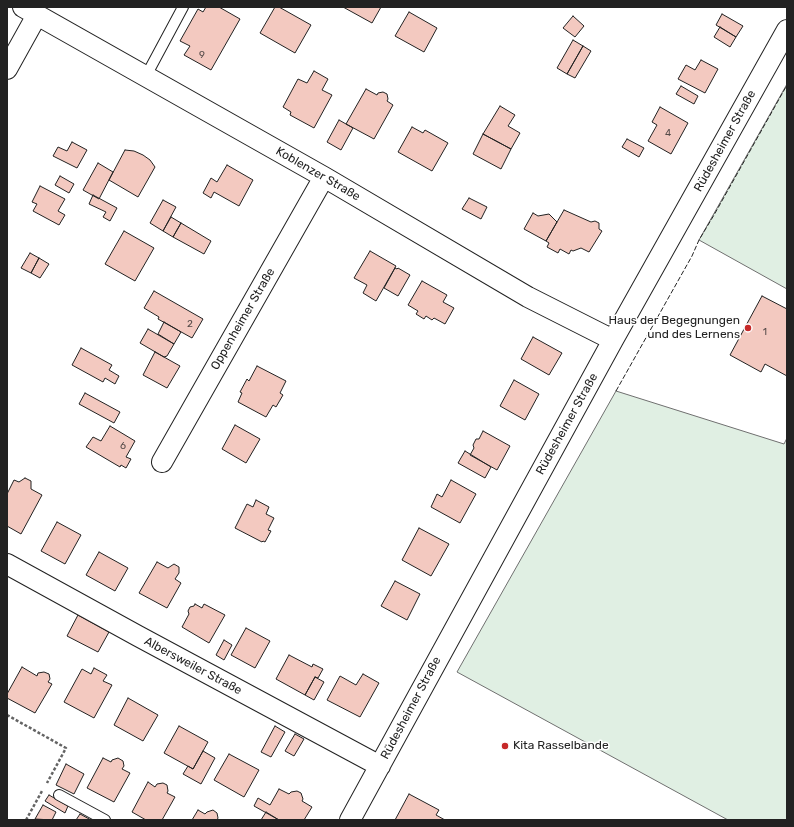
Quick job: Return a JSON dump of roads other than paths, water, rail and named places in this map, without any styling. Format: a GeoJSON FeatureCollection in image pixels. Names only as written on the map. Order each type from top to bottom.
{"type":"FeatureCollection","features":[{"type":"Feature","properties":{"kind":"street","name":"Koblenzer Straße"},"geometry":{"type":"LineString","coordinates":[[30,11],[324,177],[528,297],[613,340]]}},
{"type":"Feature","properties":{"kind":"street"},"geometry":{"type":"LineString","coordinates":[[7,69],[30,11]]}},
{"type":"Feature","properties":{"kind":"street","name":"Rüdesheimer Straße"},"geometry":{"type":"LineString","coordinates":[[350,820],[613,340],[787,30]]}},
{"type":"Feature","properties":{"kind":"street","name":"Oppenheimer Straße"},"geometry":{"type":"LineString","coordinates":[[162,462],[324,177]]}},
{"type":"Feature","properties":{"kind":"street","name":"Albersweiler Straße"},"geometry":{"type":"LineString","coordinates":[[7,564],[380,766]]}},
{"type":"Feature","properties":{"kind":"lane"},"geometry":{"type":"LineString","coordinates":[[146,76],[183,7]]}},
{"type":"Feature","properties":{"kind":"lane"},"geometry":{"type":"LineString","coordinates":[[59,795],[105,820]]}},
{"type":"Feature","properties":{"kind":"place","name":"Haus der Begegnungen und des Lernens"},"geometry":{"type":"Point","coordinates":[748,328]}},
{"type":"Feature","properties":{"kind":"place","name":"Kita Rasselbande"},"geometry":{"type":"Point","coordinates":[505,746]}}]}
